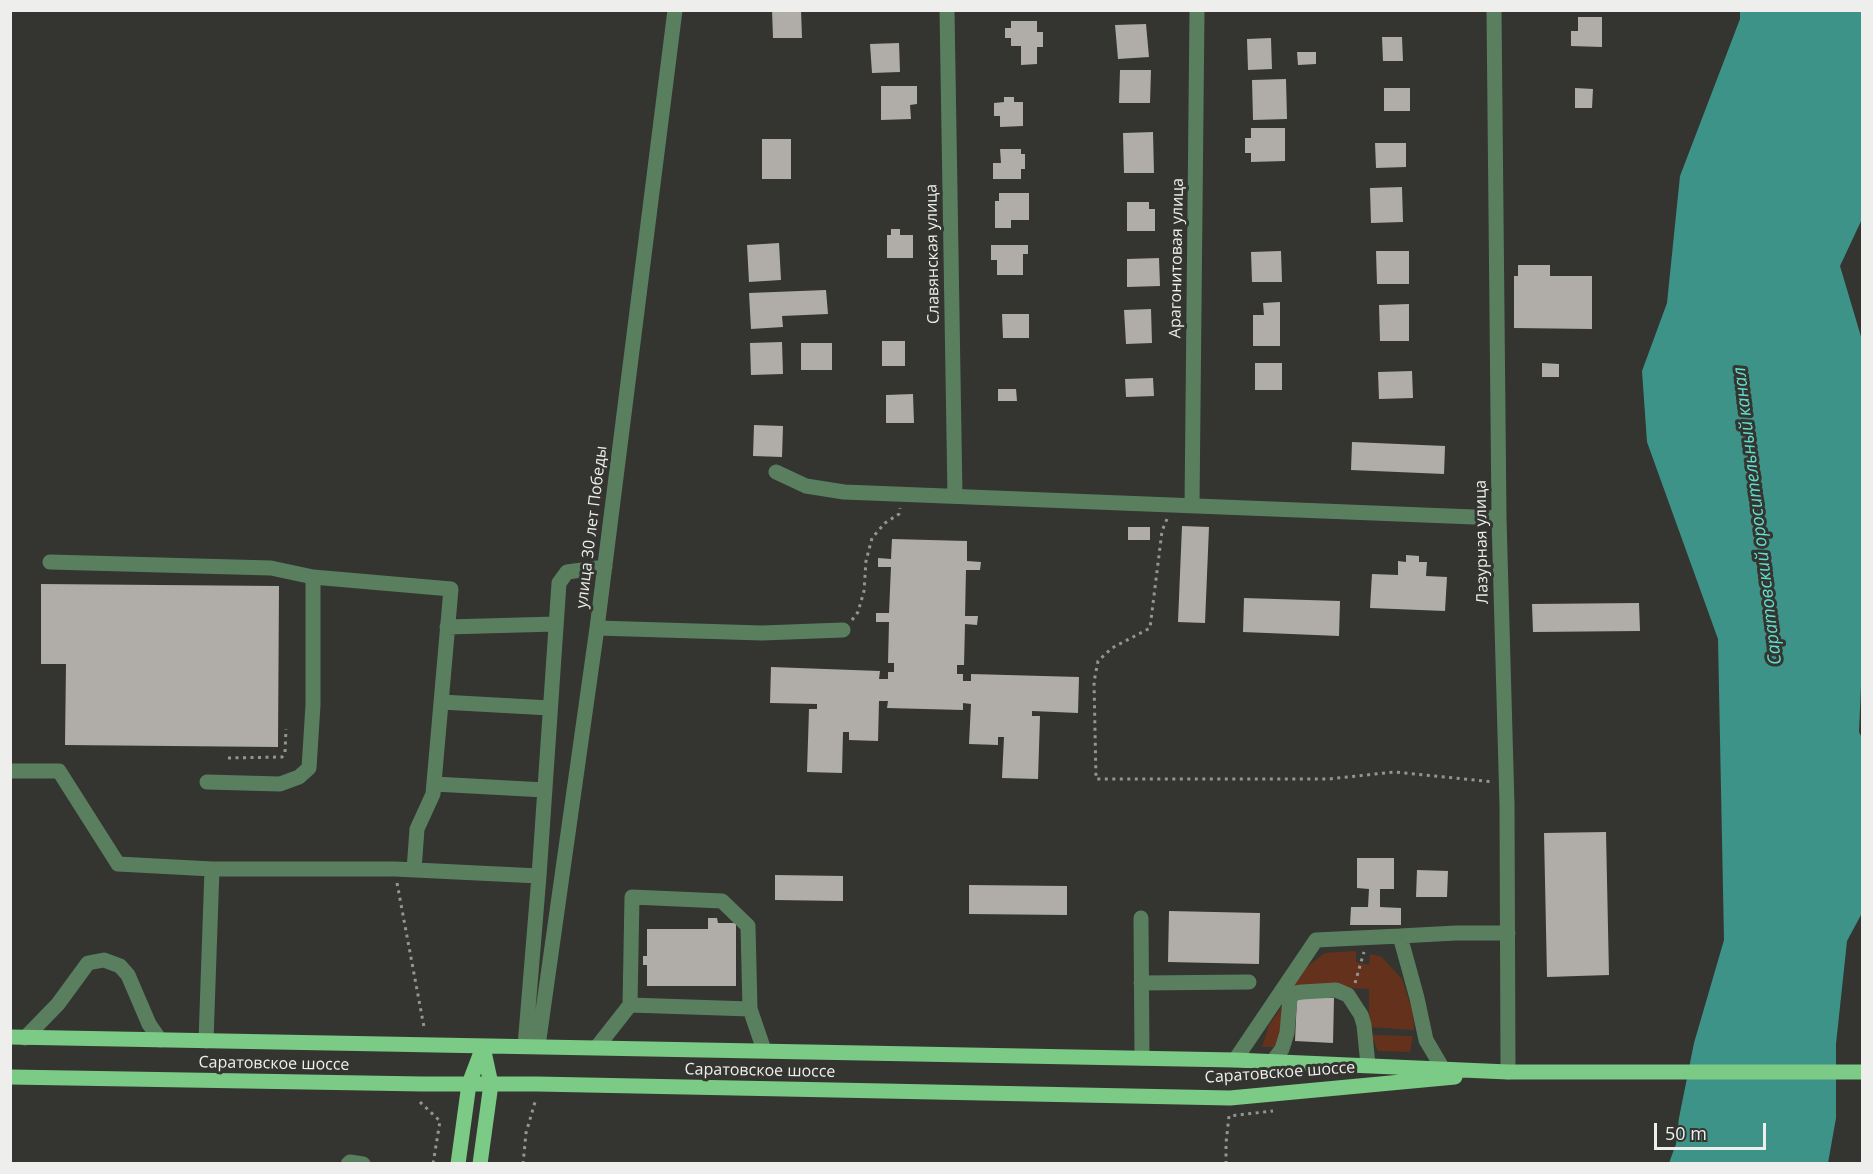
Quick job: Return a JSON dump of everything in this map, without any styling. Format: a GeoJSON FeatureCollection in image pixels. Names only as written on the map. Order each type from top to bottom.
{"type":"FeatureCollection","features":[{"type":"Feature","properties":{"kind":"main road","name":"Саратовское шоссе"},"geometry":{"type":"LineString","coordinates":[[18,1038],[1235,1060],[1508,1072],[1863,1072]]}},
{"type":"Feature","properties":{"kind":"main road"},"geometry":{"type":"LineString","coordinates":[[458,1164],[469,1084],[483,1047]]}},
{"type":"Feature","properties":{"kind":"main road"},"geometry":{"type":"LineString","coordinates":[[480,1164],[491,1084],[483,1047]]}},
{"type":"Feature","properties":{"kind":"main road"},"geometry":{"type":"LineString","coordinates":[[1364,1086],[1368,1065]]}},
{"type":"Feature","properties":{"kind":"main road","name":"Саратовское шоссе"},"geometry":{"type":"LineString","coordinates":[[10,1077],[1230,1098],[1508,1072]]}},
{"type":"Feature","properties":{"kind":"street","name":"улица 30 лет Победы"},"geometry":{"type":"LineString","coordinates":[[531,1046],[597,628],[675,10]]}},
{"type":"Feature","properties":{"kind":"street","name":"Славянская улица"},"geometry":{"type":"LineString","coordinates":[[947,10],[955,496]]}},
{"type":"Feature","properties":{"kind":"street","name":"Арагонитовая улица"},"geometry":{"type":"LineString","coordinates":[[1192,506],[1197,10]]}},
{"type":"Feature","properties":{"kind":"street","name":"Лазурная улица"},"geometry":{"type":"LineString","coordinates":[[1494,10],[1499,518],[1508,933],[1508,1072]]}},
{"type":"Feature","properties":{"kind":"street"},"geometry":{"type":"LineString","coordinates":[[776,472],[806,486],[834,491],[1499,518]]}},
{"type":"Feature","properties":{"kind":"street"},"geometry":{"type":"LineString","coordinates":[[50,562],[271,568],[313,577],[451,588],[433,794],[417,829],[414,870]]}},
{"type":"Feature","properties":{"kind":"street"},"geometry":{"type":"LineString","coordinates":[[531,1046],[538,876],[559,583],[567,572],[605,567]]}},
{"type":"Feature","properties":{"kind":"street"},"geometry":{"type":"LineString","coordinates":[[207,782],[280,784],[299,777],[309,768],[313,705],[313,577]]}},
{"type":"Feature","properties":{"kind":"street"},"geometry":{"type":"LineString","coordinates":[[447,627],[556,624]]}},
{"type":"Feature","properties":{"kind":"street"},"geometry":{"type":"LineString","coordinates":[[597,628],[762,633],[843,630]]}},
{"type":"Feature","properties":{"kind":"street"},"geometry":{"type":"LineString","coordinates":[[441,702],[550,708]]}},
{"type":"Feature","properties":{"kind":"street"},"geometry":{"type":"LineString","coordinates":[[10,771],[59,771],[118,864],[212,869],[395,869],[538,876]]}},
{"type":"Feature","properties":{"kind":"street"},"geometry":{"type":"LineString","coordinates":[[434,784],[544,790]]}},
{"type":"Feature","properties":{"kind":"street"},"geometry":{"type":"LineString","coordinates":[[206,1041],[212,869]]}},
{"type":"Feature","properties":{"kind":"street"},"geometry":{"type":"LineString","coordinates":[[597,1047],[630,1005],[632,897],[722,901],[748,926],[750,1009],[764,1050]]}},
{"type":"Feature","properties":{"kind":"street"},"geometry":{"type":"LineString","coordinates":[[1141,918],[1142,1058]]}},
{"type":"Feature","properties":{"kind":"street"},"geometry":{"type":"LineString","coordinates":[[1235,1060],[1316,940],[1367,936],[1508,933]]}},
{"type":"Feature","properties":{"kind":"street"},"geometry":{"type":"LineString","coordinates":[[1400,936],[1426,1040],[1443,1069]]}},
{"type":"Feature","properties":{"kind":"street"},"geometry":{"type":"LineString","coordinates":[[18,1038],[58,1004],[88,963],[104,960],[120,966],[128,975],[150,1024],[160,1040]]}},
{"type":"Feature","properties":{"kind":"street"},"geometry":{"type":"LineString","coordinates":[[1141,982],[1249,982]]}},
{"type":"Feature","properties":{"kind":"street"},"geometry":{"type":"LineString","coordinates":[[1272,1062],[1282,1049],[1287,1034],[1290,998],[1295,993],[1336,990],[1348,995],[1361,1015],[1368,1065]]}},
{"type":"Feature","properties":{"kind":"street"},"geometry":{"type":"LineString","coordinates":[[630,1005],[750,1009]]}},
{"type":"Feature","properties":{"kind":"street"},"geometry":{"type":"LineString","coordinates":[[348,1164],[350,1162],[363,1164]]}},
{"type":"Feature","properties":{"kind":"path"},"geometry":{"type":"LineString","coordinates":[[843,630],[858,612],[864,591],[866,561],[872,538],[885,523],[899,514],[903,494]]}},
{"type":"Feature","properties":{"kind":"path"},"geometry":{"type":"LineString","coordinates":[[1172,506],[1162,531],[1150,628],[1112,648],[1098,661],[1094,682],[1096,778],[1329,779],[1394,772],[1506,783]]}},
{"type":"Feature","properties":{"kind":"path"},"geometry":{"type":"LineString","coordinates":[[228,758],[282,757],[285,753],[286,729]]}},
{"type":"Feature","properties":{"kind":"path"},"geometry":{"type":"LineString","coordinates":[[395,869],[424,1027]]}},
{"type":"Feature","properties":{"kind":"path"},"geometry":{"type":"LineString","coordinates":[[1348,995],[1362,965],[1367,936]]}},
{"type":"Feature","properties":{"kind":"path"},"geometry":{"type":"LineString","coordinates":[[420,1102],[440,1121],[434,1164]]}},
{"type":"Feature","properties":{"kind":"path"},"geometry":{"type":"LineString","coordinates":[[523,1164],[526,1133],[535,1102]]}},
{"type":"Feature","properties":{"kind":"path"},"geometry":{"type":"LineString","coordinates":[[1226,1164],[1229,1116],[1277,1110]]}},
{"type":"Feature","properties":{"kind":"shaded area"},"geometry":{"type":"Polygon","coordinates":[[[1356,951],[1356,962],[1369,965],[1370,954],[1382,957],[1402,979],[1413,1013],[1414,1030],[1369,1027],[1369,989],[1291,985],[1309,965],[1325,953],[1356,951]]]}},
{"type":"Feature","properties":{"kind":"shaded area"},"geometry":{"type":"Polygon","coordinates":[[[1282,1006],[1279,1047],[1262,1047],[1269,1025],[1282,1006]]]}},
{"type":"Feature","properties":{"kind":"shaded area"},"geometry":{"type":"Polygon","coordinates":[[[1371,1035],[1413,1036],[1410,1052],[1378,1051],[1371,1035]]]}},
{"type":"Feature","properties":{"kind":"water","name":"Саратовский оросительный канал"},"geometry":{"type":"Polygon","coordinates":[[[1740,11],[1862,11],[1862,219],[1840,266],[1862,340],[1862,663],[1859,732],[1862,738],[1862,913],[1847,941],[1836,1044],[1836,1118],[1828,1163],[1669,1163],[1676,1144],[1694,1043],[1724,940],[1718,639],[1647,442],[1642,371],[1667,303],[1680,176],[1740,19],[1740,11]]]}},
{"type":"Feature","properties":{"kind":"building"},"geometry":{"type":"Polygon","coordinates":[[[772,10],[801,10],[802,38],[773,38],[772,10]]]}},
{"type":"Feature","properties":{"kind":"building"},"geometry":{"type":"Polygon","coordinates":[[[1578,17],[1602,17],[1602,47],[1571,46],[1571,31],[1578,31],[1578,17]]]}},
{"type":"Feature","properties":{"kind":"building"},"geometry":{"type":"Polygon","coordinates":[[[1011,21],[1037,21],[1037,32],[1043,32],[1043,47],[1037,47],[1037,64],[1021,65],[1021,46],[1011,46],[1011,38],[1005,38],[1005,28],[1011,28],[1011,21]]]}},
{"type":"Feature","properties":{"kind":"building"},"geometry":{"type":"Polygon","coordinates":[[[1146,24],[1149,57],[1118,59],[1115,25],[1146,24]]]}},
{"type":"Feature","properties":{"kind":"building"},"geometry":{"type":"Polygon","coordinates":[[[1382,37],[1402,37],[1403,61],[1383,61],[1382,37]]]}},
{"type":"Feature","properties":{"kind":"building"},"geometry":{"type":"Polygon","coordinates":[[[1271,38],[1272,69],[1248,70],[1247,39],[1271,38]]]}},
{"type":"Feature","properties":{"kind":"building"},"geometry":{"type":"Polygon","coordinates":[[[899,43],[900,72],[872,73],[870,44],[899,43]]]}},
{"type":"Feature","properties":{"kind":"building"},"geometry":{"type":"Polygon","coordinates":[[[1297,52],[1316,52],[1316,64],[1298,65],[1297,52]]]}},
{"type":"Feature","properties":{"kind":"building"},"geometry":{"type":"Polygon","coordinates":[[[1120,70],[1151,70],[1150,103],[1119,103],[1120,70]]]}},
{"type":"Feature","properties":{"kind":"building"},"geometry":{"type":"Polygon","coordinates":[[[1286,79],[1287,119],[1253,120],[1252,80],[1286,79]]]}},
{"type":"Feature","properties":{"kind":"building"},"geometry":{"type":"Polygon","coordinates":[[[881,86],[917,86],[917,104],[910,105],[911,119],[881,120],[881,86]]]}},
{"type":"Feature","properties":{"kind":"building"},"geometry":{"type":"Polygon","coordinates":[[[1384,88],[1410,88],[1410,111],[1384,111],[1384,88]]]}},
{"type":"Feature","properties":{"kind":"building"},"geometry":{"type":"Polygon","coordinates":[[[1575,88],[1593,89],[1592,108],[1575,108],[1575,88]]]}},
{"type":"Feature","properties":{"kind":"building"},"geometry":{"type":"Polygon","coordinates":[[[1004,97],[1014,97],[1014,102],[1023,102],[1023,126],[1000,127],[1000,116],[994,116],[994,103],[1004,102],[1004,97]]]}},
{"type":"Feature","properties":{"kind":"building"},"geometry":{"type":"Polygon","coordinates":[[[1251,128],[1285,128],[1285,161],[1251,162],[1251,153],[1245,153],[1245,138],[1251,138],[1251,128]]]}},
{"type":"Feature","properties":{"kind":"building"},"geometry":{"type":"Polygon","coordinates":[[[1153,132],[1154,173],[1124,173],[1123,133],[1153,132]]]}},
{"type":"Feature","properties":{"kind":"building"},"geometry":{"type":"Polygon","coordinates":[[[762,139],[791,139],[791,179],[762,179],[762,139]]]}},
{"type":"Feature","properties":{"kind":"building"},"geometry":{"type":"Polygon","coordinates":[[[1375,143],[1406,143],[1406,167],[1376,168],[1375,143]]]}},
{"type":"Feature","properties":{"kind":"building"},"geometry":{"type":"Polygon","coordinates":[[[1000,149],[1021,149],[1021,154],[1025,154],[1025,169],[1021,169],[1021,179],[993,179],[993,163],[1001,163],[1000,149]]]}},
{"type":"Feature","properties":{"kind":"building"},"geometry":{"type":"Polygon","coordinates":[[[1402,187],[1403,222],[1371,223],[1370,188],[1402,187]]]}},
{"type":"Feature","properties":{"kind":"building"},"geometry":{"type":"Polygon","coordinates":[[[999,193],[1029,193],[1029,220],[1011,220],[1011,228],[995,228],[995,201],[999,201],[999,193]]]}},
{"type":"Feature","properties":{"kind":"building"},"geometry":{"type":"Polygon","coordinates":[[[1127,202],[1149,202],[1149,209],[1155,209],[1155,231],[1127,231],[1127,202]]]}},
{"type":"Feature","properties":{"kind":"building"},"geometry":{"type":"Polygon","coordinates":[[[891,229],[900,229],[900,235],[913,235],[913,258],[887,258],[887,235],[891,235],[891,229]]]}},
{"type":"Feature","properties":{"kind":"building"},"geometry":{"type":"Polygon","coordinates":[[[779,243],[781,280],[749,282],[747,245],[779,243]]]}},
{"type":"Feature","properties":{"kind":"building"},"geometry":{"type":"Polygon","coordinates":[[[991,245],[1028,245],[1028,254],[1023,254],[1023,275],[997,275],[997,260],[991,260],[991,245]]]}},
{"type":"Feature","properties":{"kind":"building"},"geometry":{"type":"Polygon","coordinates":[[[1281,251],[1282,282],[1252,282],[1251,252],[1281,251]]]}},
{"type":"Feature","properties":{"kind":"building"},"geometry":{"type":"Polygon","coordinates":[[[1376,251],[1409,251],[1409,284],[1377,284],[1376,251]]]}},
{"type":"Feature","properties":{"kind":"building"},"geometry":{"type":"Polygon","coordinates":[[[1159,258],[1160,286],[1127,287],[1127,259],[1159,258]]]}},
{"type":"Feature","properties":{"kind":"building"},"geometry":{"type":"Polygon","coordinates":[[[1518,265],[1550,265],[1550,276],[1592,276],[1592,329],[1514,328],[1514,276],[1518,276],[1518,265]]]}},
{"type":"Feature","properties":{"kind":"building"},"geometry":{"type":"Polygon","coordinates":[[[826,290],[828,314],[782,316],[783,327],[751,329],[749,293],[826,290]]]}},
{"type":"Feature","properties":{"kind":"building"},"geometry":{"type":"Polygon","coordinates":[[[1280,302],[1280,346],[1253,346],[1253,315],[1264,315],[1263,303],[1280,302]]]}},
{"type":"Feature","properties":{"kind":"building"},"geometry":{"type":"Polygon","coordinates":[[[1409,304],[1409,341],[1380,341],[1379,305],[1409,304]]]}},
{"type":"Feature","properties":{"kind":"building"},"geometry":{"type":"Polygon","coordinates":[[[1151,309],[1152,343],[1126,344],[1124,310],[1151,309]]]}},
{"type":"Feature","properties":{"kind":"building"},"geometry":{"type":"Polygon","coordinates":[[[1002,314],[1029,314],[1029,338],[1003,338],[1002,314]]]}},
{"type":"Feature","properties":{"kind":"building"},"geometry":{"type":"Polygon","coordinates":[[[882,341],[905,341],[905,366],[882,366],[882,341]]]}},
{"type":"Feature","properties":{"kind":"building"},"geometry":{"type":"Polygon","coordinates":[[[782,342],[783,374],[751,375],[750,343],[782,342]]]}},
{"type":"Feature","properties":{"kind":"building"},"geometry":{"type":"Polygon","coordinates":[[[801,343],[832,343],[832,370],[801,370],[801,343]]]}},
{"type":"Feature","properties":{"kind":"building"},"geometry":{"type":"Polygon","coordinates":[[[1255,363],[1282,363],[1282,390],[1255,390],[1255,363]]]}},
{"type":"Feature","properties":{"kind":"building"},"geometry":{"type":"Polygon","coordinates":[[[1542,363],[1559,364],[1559,377],[1542,377],[1542,363]]]}},
{"type":"Feature","properties":{"kind":"building"},"geometry":{"type":"Polygon","coordinates":[[[1412,371],[1413,398],[1379,399],[1378,372],[1412,371]]]}},
{"type":"Feature","properties":{"kind":"building"},"geometry":{"type":"Polygon","coordinates":[[[1153,378],[1154,396],[1126,397],[1125,379],[1153,378]]]}},
{"type":"Feature","properties":{"kind":"building"},"geometry":{"type":"Polygon","coordinates":[[[998,389],[1016,389],[1017,401],[998,401],[998,389]]]}},
{"type":"Feature","properties":{"kind":"building"},"geometry":{"type":"Polygon","coordinates":[[[913,394],[914,423],[886,423],[886,395],[913,394]]]}},
{"type":"Feature","properties":{"kind":"building"},"geometry":{"type":"Polygon","coordinates":[[[754,425],[783,426],[782,457],[753,456],[754,425]]]}},
{"type":"Feature","properties":{"kind":"building"},"geometry":{"type":"Polygon","coordinates":[[[1352,442],[1445,446],[1444,474],[1351,470],[1352,442]]]}},
{"type":"Feature","properties":{"kind":"building"},"geometry":{"type":"Polygon","coordinates":[[[1182,526],[1209,527],[1205,623],[1178,622],[1182,526]]]}},
{"type":"Feature","properties":{"kind":"building"},"geometry":{"type":"Polygon","coordinates":[[[1128,527],[1150,527],[1150,540],[1128,540],[1128,527]]]}},
{"type":"Feature","properties":{"kind":"building"},"geometry":{"type":"Polygon","coordinates":[[[892,539],[967,541],[967,561],[981,562],[980,570],[966,570],[965,616],[978,616],[977,625],[965,624],[964,665],[957,665],[957,674],[963,674],[963,681],[971,681],[971,674],[1079,677],[1078,713],[1032,711],[1032,716],[1040,716],[1038,779],[1002,778],[1004,737],[998,737],[998,745],[969,744],[971,704],[963,703],[963,710],[887,708],[888,701],[879,701],[878,741],[849,740],[849,732],[843,732],[842,773],[807,772],[809,709],[817,709],[817,704],[770,703],[771,667],[880,671],[879,679],[888,679],[888,672],[894,672],[894,663],[888,663],[889,622],[876,622],[876,613],[889,613],[891,567],[878,567],[878,558],[891,559],[892,539]]]}},
{"type":"Feature","properties":{"kind":"building"},"geometry":{"type":"Polygon","coordinates":[[[1406,555],[1419,556],[1419,562],[1427,562],[1426,576],[1447,577],[1445,611],[1370,608],[1372,574],[1398,575],[1398,561],[1406,562],[1406,555]]]}},
{"type":"Feature","properties":{"kind":"building"},"geometry":{"type":"Polygon","coordinates":[[[41,584],[279,586],[278,747],[65,745],[66,664],[41,664],[41,584]]]}},
{"type":"Feature","properties":{"kind":"building"},"geometry":{"type":"Polygon","coordinates":[[[1244,598],[1340,601],[1339,636],[1243,632],[1244,598]]]}},
{"type":"Feature","properties":{"kind":"building"},"geometry":{"type":"Polygon","coordinates":[[[1639,603],[1640,631],[1533,632],[1532,604],[1639,603]]]}},
{"type":"Feature","properties":{"kind":"building"},"geometry":{"type":"Polygon","coordinates":[[[1606,832],[1609,975],[1547,977],[1544,833],[1606,832]]]}},
{"type":"Feature","properties":{"kind":"building"},"geometry":{"type":"Polygon","coordinates":[[[1357,858],[1394,858],[1394,889],[1380,889],[1380,907],[1401,908],[1401,925],[1350,925],[1351,907],[1368,907],[1369,889],[1357,888],[1357,858]]]}},
{"type":"Feature","properties":{"kind":"building"},"geometry":{"type":"Polygon","coordinates":[[[1417,870],[1448,871],[1447,897],[1416,897],[1417,870]]]}},
{"type":"Feature","properties":{"kind":"building"},"geometry":{"type":"Polygon","coordinates":[[[775,875],[843,876],[843,901],[775,900],[775,875]]]}},
{"type":"Feature","properties":{"kind":"building"},"geometry":{"type":"Polygon","coordinates":[[[969,885],[1067,886],[1067,915],[969,914],[969,885]]]}},
{"type":"Feature","properties":{"kind":"building"},"geometry":{"type":"Polygon","coordinates":[[[1169,911],[1260,913],[1259,964],[1168,962],[1169,911]]]}},
{"type":"Feature","properties":{"kind":"building"},"geometry":{"type":"Polygon","coordinates":[[[708,918],[717,918],[718,923],[736,923],[736,986],[647,986],[647,965],[643,965],[643,956],[647,956],[647,929],[708,929],[708,918]]]}},
{"type":"Feature","properties":{"kind":"building"},"geometry":{"type":"Polygon","coordinates":[[[1297,997],[1334,998],[1333,1043],[1295,1041],[1297,997]]]}}]}
